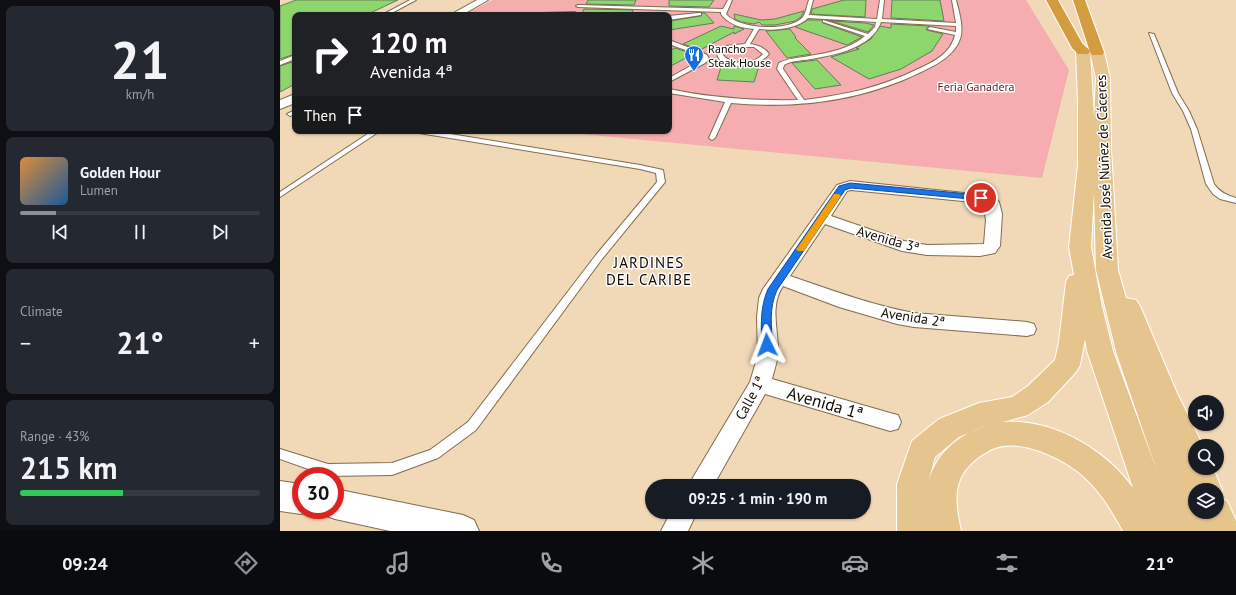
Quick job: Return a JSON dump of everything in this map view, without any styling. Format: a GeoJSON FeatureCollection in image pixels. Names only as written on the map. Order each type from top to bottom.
{"type":"FeatureCollection","features":[{"type":"Feature","properties":{"kind":"highway"},"geometry":{"type":"LineString","coordinates":[[1052,0],[1077,44],[1090,51]]}},
{"type":"Feature","properties":{"kind":"highway"},"geometry":{"type":"LineString","coordinates":[[1068,0],[1090,51]]}},
{"type":"Feature","properties":{"kind":"highway"},"geometry":{"type":"LineString","coordinates":[[1079,0],[1090,51]]}},
{"type":"Feature","properties":{"kind":"highway"},"geometry":{"type":"LineString","coordinates":[[1090,51],[1102,40],[1096,12]]}},
{"type":"Feature","properties":{"kind":"main road","name":"Avenida José Núñez de Cáceres"},"geometry":{"type":"LineString","coordinates":[[1090,51],[1086,101],[1087,165],[1080,247],[1090,307],[1100,351],[1163,531]]}},
{"type":"Feature","properties":{"kind":"main road","name":"Avenida José Núñez de Cáceres"},"geometry":{"type":"LineString","coordinates":[[1090,51],[1102,78],[1102,149],[1108,270],[1130,355],[1194,531]]}},
{"type":"Feature","properties":{"kind":"main road"},"geometry":{"type":"LineString","coordinates":[[913,531],[912,484],[922,450],[949,428],[979,416],[1018,407],[1038,394],[1067,365],[1072,342],[1080,247]]}},
{"type":"Feature","properties":{"kind":"main road"},"geometry":{"type":"LineString","coordinates":[[1107,250],[1163,391],[1188,446]]}},
{"type":"Feature","properties":{"kind":"main road"},"geometry":{"type":"LineString","coordinates":[[945,531],[942,510],[942,488],[949,470],[959,456],[972,445],[994,436],[1015,434],[1036,438],[1061,446],[1088,461],[1107,480],[1124,502],[1140,531]]}},
{"type":"Feature","properties":{"kind":"main road"},"geometry":{"type":"LineString","coordinates":[[280,496],[292,498]]}},
{"type":"Feature","properties":{"kind":"main road"},"geometry":{"type":"LineString","coordinates":[[344,507],[416,527],[463,531]]}},
{"type":"Feature","properties":{"kind":"main road"},"geometry":{"type":"LineString","coordinates":[[1219,519],[1224,531]]}},
{"type":"Feature","properties":{"kind":"street"},"geometry":{"type":"LineString","coordinates":[[461,12],[484,0]]}},
{"type":"Feature","properties":{"kind":"street"},"geometry":{"type":"LineString","coordinates":[[280,105],[292,99]]}},
{"type":"Feature","properties":{"kind":"street","name":"Calle 1ª"},"geometry":{"type":"LineString","coordinates":[[704,479],[760,384],[768,355],[766,317],[768,298],[780,278],[842,188],[850,185],[988,199],[992,201],[994,208],[992,246],[988,249],[980,251]]}},
{"type":"Feature","properties":{"kind":"street","name":"Avenida 3ª"},"geometry":{"type":"LineString","coordinates":[[822,218],[909,247],[927,250],[980,251]]}},
{"type":"Feature","properties":{"kind":"street","name":"Avenida 2ª"},"geometry":{"type":"LineString","coordinates":[[780,278],[879,313],[896,317],[1028,329]]}},
{"type":"Feature","properties":{"kind":"street","name":"Avenida 1ª"},"geometry":{"type":"LineString","coordinates":[[760,384],[890,422]]}},
{"type":"Feature","properties":{"kind":"street"},"geometry":{"type":"LineString","coordinates":[[674,531],[681,519]]}},
{"type":"Feature","properties":{"kind":"lane"},"geometry":{"type":"LineString","coordinates":[[390,12],[414,0]]}},
{"type":"Feature","properties":{"kind":"lane"},"geometry":{"type":"LineString","coordinates":[[574,12],[584,0]]}},
{"type":"Feature","properties":{"kind":"lane"},"geometry":{"type":"LineString","coordinates":[[730,0],[723,16],[729,21],[757,28],[787,26],[798,23],[806,16],[811,0]]}},
{"type":"Feature","properties":{"kind":"lane"},"geometry":{"type":"LineString","coordinates":[[802,101],[780,69],[781,64],[790,60],[834,52],[851,46],[869,36],[876,28],[879,21],[882,0]]}},
{"type":"Feature","properties":{"kind":"lane"},"geometry":{"type":"LineString","coordinates":[[672,92],[729,101],[802,101],[859,93],[880,87],[910,76],[937,62],[947,54],[957,40],[958,34],[954,0]]}},
{"type":"Feature","properties":{"kind":"lane"},"geometry":{"type":"LineString","coordinates":[[650,12],[655,3]]}},
{"type":"Feature","properties":{"kind":"lane"},"geometry":{"type":"LineString","coordinates":[[578,6],[724,11]]}},
{"type":"Feature","properties":{"kind":"lane"},"geometry":{"type":"LineString","coordinates":[[672,18],[724,11]]}},
{"type":"Feature","properties":{"kind":"lane"},"geometry":{"type":"LineString","coordinates":[[806,16],[958,25]]}},
{"type":"Feature","properties":{"kind":"lane"},"geometry":{"type":"LineString","coordinates":[[812,16],[869,36]]}},
{"type":"Feature","properties":{"kind":"lane"},"geometry":{"type":"LineString","coordinates":[[879,21],[958,34]]}},
{"type":"Feature","properties":{"kind":"lane"},"geometry":{"type":"LineString","coordinates":[[748,45],[757,28]]}},
{"type":"Feature","properties":{"kind":"lane"},"geometry":{"type":"LineString","coordinates":[[1151,34],[1175,92],[1194,129],[1210,184],[1216,192],[1223,197],[1236,201]]}},
{"type":"Feature","properties":{"kind":"lane"},"geometry":{"type":"LineString","coordinates":[[672,43],[701,54],[705,56],[706,59],[672,78]]}},
{"type":"Feature","properties":{"kind":"lane"},"geometry":{"type":"LineString","coordinates":[[748,45],[755,46],[764,51],[766,54],[764,58],[754,63],[738,64],[726,61],[720,55],[720,52],[728,47],[748,45]]}},
{"type":"Feature","properties":{"kind":"lane"},"geometry":{"type":"LineString","coordinates":[[280,63],[292,57]]}},
{"type":"Feature","properties":{"kind":"lane"},"geometry":{"type":"LineString","coordinates":[[712,138],[729,101]]}},
{"type":"Feature","properties":{"kind":"lane"},"geometry":{"type":"LineString","coordinates":[[280,195],[373,134]]}},
{"type":"Feature","properties":{"kind":"lane"},"geometry":{"type":"LineString","coordinates":[[280,454],[328,470],[392,469],[434,454],[472,426],[599,257],[661,182],[660,172],[640,167],[437,134]]}},
{"type":"Feature","properties":{"kind":"green space","name":"Feria Ganadera"},"geometry":{"type":"Polygon","coordinates":[[[493,0],[1026,0],[1069,70],[1042,178],[581,134],[672,134],[672,12],[469,12],[493,0]]]}},
{"type":"Feature","properties":{"kind":"building"},"geometry":{"type":"Polygon","coordinates":[[[296,0],[398,0],[372,12],[292,12],[292,55],[280,59],[280,6],[296,0]]]}},
{"type":"Feature","properties":{"kind":"building"},"geometry":{"type":"Polygon","coordinates":[[[588,0],[636,0],[634,5],[586,4],[588,0]]]}},
{"type":"Feature","properties":{"kind":"building"},"geometry":{"type":"Polygon","coordinates":[[[669,0],[714,0],[709,7],[669,6],[669,0]]]}},
{"type":"Feature","properties":{"kind":"building"},"geometry":{"type":"Polygon","coordinates":[[[844,0],[866,0],[865,17],[811,14],[812,9],[844,0]]]}},
{"type":"Feature","properties":{"kind":"building"},"geometry":{"type":"Polygon","coordinates":[[[892,0],[940,0],[944,21],[891,18],[892,0]]]}},
{"type":"Feature","properties":{"kind":"building"},"geometry":{"type":"Polygon","coordinates":[[[584,9],[633,10],[633,12],[582,12],[584,9]]]}},
{"type":"Feature","properties":{"kind":"building"},"geometry":{"type":"Polygon","coordinates":[[[804,11],[801,17],[795,21],[775,25],[762,25],[759,22],[754,24],[741,22],[735,19],[734,14],[761,20],[775,19],[804,11]]]}},
{"type":"Feature","properties":{"kind":"building"},"geometry":{"type":"Polygon","coordinates":[[[702,13],[705,13],[714,23],[672,30],[672,21],[701,16],[702,13]]]}},
{"type":"Feature","properties":{"kind":"building"},"geometry":{"type":"Polygon","coordinates":[[[808,20],[822,20],[823,23],[862,37],[847,45],[795,27],[808,20]]]}},
{"type":"Feature","properties":{"kind":"building"},"geometry":{"type":"Polygon","coordinates":[[[831,21],[865,23],[874,25],[868,32],[831,21]]]}},
{"type":"Feature","properties":{"kind":"building"},"geometry":{"type":"Polygon","coordinates":[[[891,24],[929,26],[926,29],[927,30],[943,34],[932,51],[901,69],[869,79],[831,57],[859,49],[856,48],[871,39],[880,26],[891,28],[891,24]]]}},
{"type":"Feature","properties":{"kind":"building"},"geometry":{"type":"Polygon","coordinates":[[[721,26],[734,29],[734,26],[744,29],[734,34],[734,32],[700,50],[683,44],[721,26]]]}},
{"type":"Feature","properties":{"kind":"building"},"geometry":{"type":"Polygon","coordinates":[[[790,29],[796,37],[795,38],[811,54],[787,58],[766,31],[790,29]]]}},
{"type":"Feature","properties":{"kind":"building"},"geometry":{"type":"Polygon","coordinates":[[[675,48],[693,54],[672,65],[672,50],[675,48]]]}},
{"type":"Feature","properties":{"kind":"building"},"geometry":{"type":"Polygon","coordinates":[[[817,60],[841,85],[815,89],[792,63],[817,60]]]}},
{"type":"Feature","properties":{"kind":"building"},"geometry":{"type":"Polygon","coordinates":[[[292,62],[292,86],[280,92],[280,66],[292,62]]]}},
{"type":"Feature","properties":{"kind":"building"},"geometry":{"type":"Polygon","coordinates":[[[722,64],[740,67],[759,66],[754,82],[717,80],[722,64]]]}},
{"type":"Feature","properties":{"kind":"slow traffic"},"geometry":{"type":"LineString","coordinates":[[801,249],[837,196]]}},
{"type":"Feature","properties":{"kind":"place","name":"Rancho Steak House"},"geometry":{"type":"Point","coordinates":[694,72]}},
{"type":"Feature","properties":{"kind":"district","name":"JARDINES DEL CARIBE"},"geometry":{"type":"Point","coordinates":[649,270]}},
{"type":"Feature","properties":{"kind":"route"},"geometry":{"type":"LineString","coordinates":[[767,345],[766,317],[768,298],[772,289],[842,188],[850,185],[981,198]]}}]}
